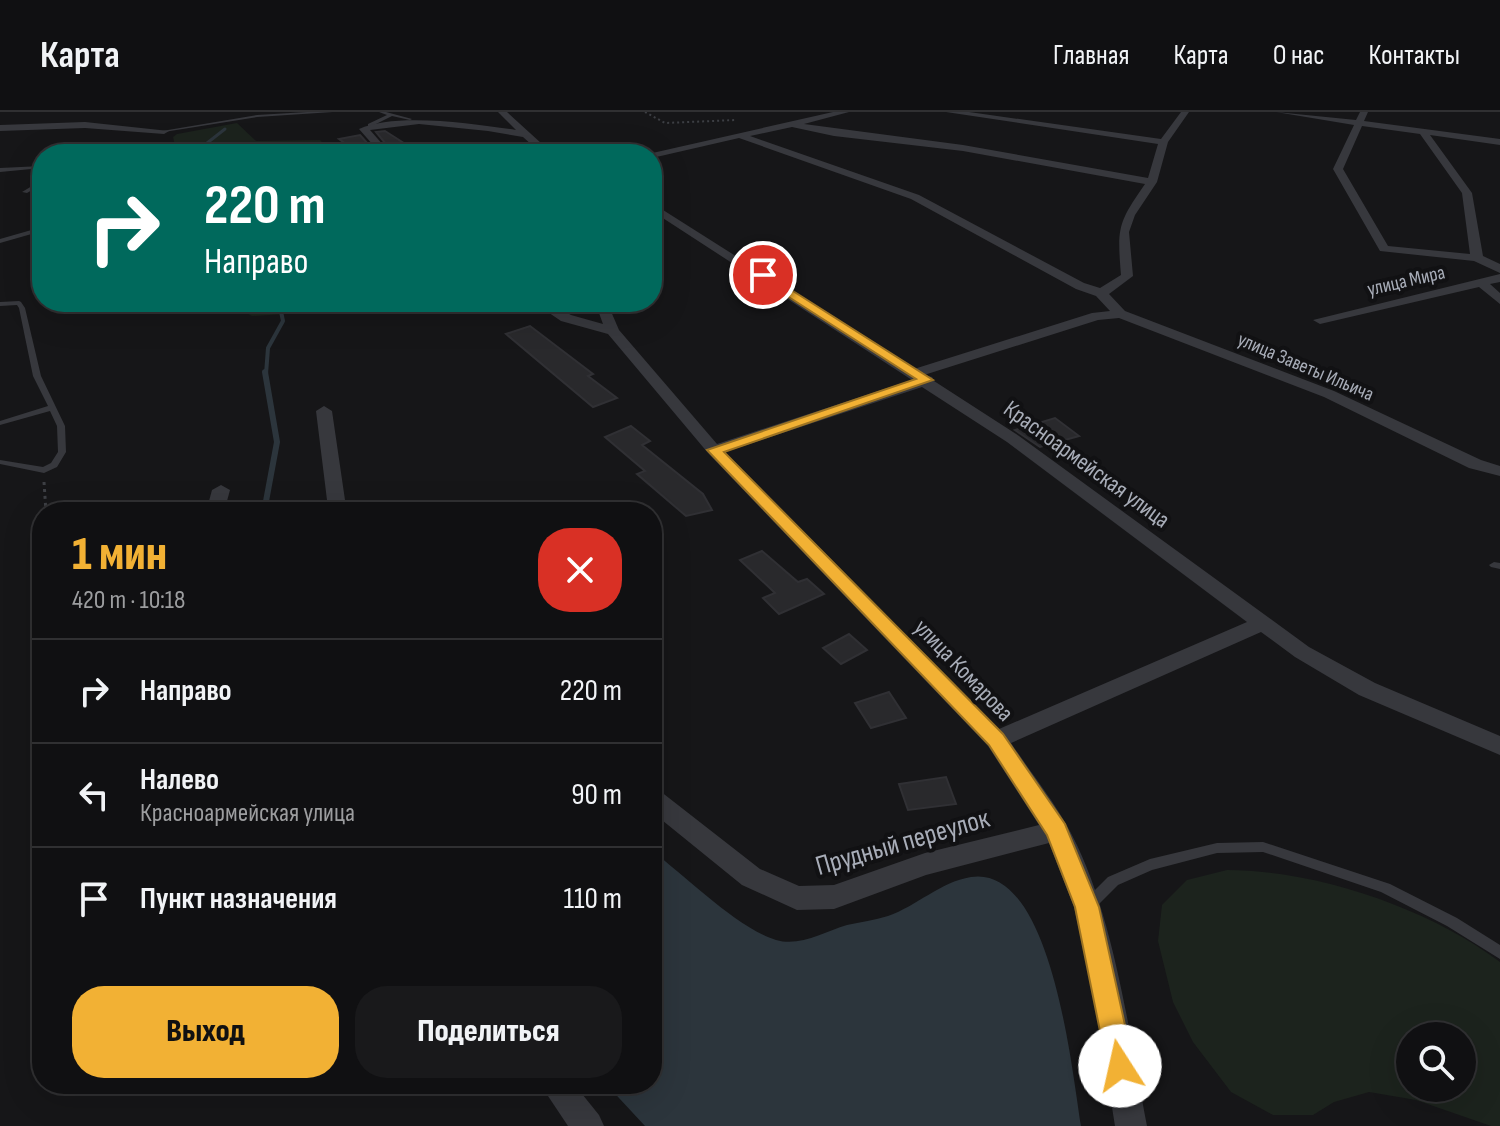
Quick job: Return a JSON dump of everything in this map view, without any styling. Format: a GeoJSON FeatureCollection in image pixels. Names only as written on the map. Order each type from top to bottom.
{"type":"FeatureCollection","features":[{"type":"Feature","properties":{"kind":"street"},"geometry":{"type":"LineString","coordinates":[[85,125],[111,112]]}},
{"type":"Feature","properties":{"kind":"street"},"geometry":{"type":"LineString","coordinates":[[502,112],[521,127],[534,144]]}},
{"type":"Feature","properties":{"kind":"street"},"geometry":{"type":"LineString","coordinates":[[662,153],[845,112]]}},
{"type":"Feature","properties":{"kind":"street"},"geometry":{"type":"LineString","coordinates":[[950,112],[1163,142]]}},
{"type":"Feature","properties":{"kind":"street"},"geometry":{"type":"LineString","coordinates":[[1101,293],[1127,276],[1123,232],[1129,215],[1152,182],[1163,142],[1185,112]]}},
{"type":"Feature","properties":{"kind":"street"},"geometry":{"type":"LineString","coordinates":[[1280,112],[1362,118]]}},
{"type":"Feature","properties":{"kind":"street"},"geometry":{"type":"LineString","coordinates":[[1324,112],[1424,133],[1500,142]]}},
{"type":"Feature","properties":{"kind":"street"},"geometry":{"type":"LineString","coordinates":[[1362,118],[1338,169],[1384,249],[1477,258]]}},
{"type":"Feature","properties":{"kind":"street"},"geometry":{"type":"LineString","coordinates":[[376,144],[365,134],[367,127],[410,119],[525,134]]}},
{"type":"Feature","properties":{"kind":"street"},"geometry":{"type":"LineString","coordinates":[[792,124],[834,133],[963,148],[1152,182]]}},
{"type":"Feature","properties":{"kind":"street"},"geometry":{"type":"LineString","coordinates":[[0,128],[85,125],[164,131]]}},
{"type":"Feature","properties":{"kind":"street","name":"улица Мира"},"geometry":{"type":"LineString","coordinates":[[1424,133],[1467,193],[1477,258],[1500,269]]}},
{"type":"Feature","properties":{"kind":"street","name":"улица Заветы Ильича"},"geometry":{"type":"LineString","coordinates":[[739,135],[915,197],[1080,286],[1101,293],[1120,314],[1329,394],[1475,464],[1500,471]]}},
{"type":"Feature","properties":{"kind":"street","name":"Красноармейская улица"},"geometry":{"type":"LineString","coordinates":[[662,212],[922,377],[1090,493],[1302,652],[1367,689],[1500,746]]}},
{"type":"Feature","properties":{"kind":"street","name":"улица Мира"},"geometry":{"type":"LineString","coordinates":[[1320,320],[1500,278]]}},
{"type":"Feature","properties":{"kind":"street"},"geometry":{"type":"LineString","coordinates":[[1482,283],[1500,300]]}},
{"type":"Feature","properties":{"kind":"street"},"geometry":{"type":"LineString","coordinates":[[556,312],[566,318],[613,331]]}},
{"type":"Feature","properties":{"kind":"street","name":"улица Комарова"},"geometry":{"type":"LineString","coordinates":[[605,312],[613,331],[714,450],[996,740],[1057,831],[1087,907],[1110,1006],[1131,1126]]}},
{"type":"Feature","properties":{"kind":"street"},"geometry":{"type":"LineString","coordinates":[[714,450],[1097,316],[1120,314]]}},
{"type":"Feature","properties":{"kind":"street"},"geometry":{"type":"LineString","coordinates":[[324,411],[337,502]]}},
{"type":"Feature","properties":{"kind":"street"},"geometry":{"type":"LineString","coordinates":[[218,502],[221,490]]}},
{"type":"Feature","properties":{"kind":"street"},"geometry":{"type":"LineString","coordinates":[[996,740],[1261,624]]}},
{"type":"Feature","properties":{"kind":"street","name":"Прудный переулок"},"geometry":{"type":"LineString","coordinates":[[662,806],[751,877],[797,898],[834,897],[925,864],[1057,831]]}},
{"type":"Feature","properties":{"kind":"street"},"geometry":{"type":"LineString","coordinates":[[563,1094],[588,1126]]}},
{"type":"Feature","properties":{"kind":"lane"},"geometry":{"type":"LineString","coordinates":[[164,131],[257,116],[331,112]]}},
{"type":"Feature","properties":{"kind":"lane"},"geometry":{"type":"LineString","coordinates":[[381,112],[410,119]]}},
{"type":"Feature","properties":{"kind":"lane"},"geometry":{"type":"LineString","coordinates":[[367,127],[395,114]]}},
{"type":"Feature","properties":{"kind":"lane"},"geometry":{"type":"LineString","coordinates":[[0,170],[32,168]]}},
{"type":"Feature","properties":{"kind":"lane"},"geometry":{"type":"LineString","coordinates":[[25,192],[32,188]]}},
{"type":"Feature","properties":{"kind":"lane"},"geometry":{"type":"LineString","coordinates":[[0,241],[32,232]]}},
{"type":"Feature","properties":{"kind":"lane"},"geometry":{"type":"LineString","coordinates":[[0,304],[19,303],[22,308],[37,376],[61,426],[62,452],[54,465],[44,470],[0,462]]}},
{"type":"Feature","properties":{"kind":"lane"},"geometry":{"type":"LineString","coordinates":[[0,423],[50,408]]}},
{"type":"Feature","properties":{"kind":"lane"},"geometry":{"type":"LineString","coordinates":[[1087,907],[1113,881],[1150,865],[1217,848],[1263,847],[1385,888],[1452,922],[1500,953]]}},
{"type":"Feature","properties":{"kind":"path"},"geometry":{"type":"LineString","coordinates":[[645,112],[665,123],[743,119]]}},
{"type":"Feature","properties":{"kind":"path"},"geometry":{"type":"LineString","coordinates":[[44,470],[46,502]]}},
{"type":"Feature","properties":{"kind":"shaded area"},"geometry":{"type":"Polygon","coordinates":[[[237,123],[256,141],[320,140],[324,144],[175,144],[173,137],[237,123]]]}},
{"type":"Feature","properties":{"kind":"shaded area"},"geometry":{"type":"Polygon","coordinates":[[[245,312],[304,312],[302,313],[252,316],[245,312]]]}},
{"type":"Feature","properties":{"kind":"shaded area"},"geometry":{"type":"Polygon","coordinates":[[[662,859],[745,925],[785,942],[812,938],[847,925],[888,916],[939,889],[971,877],[999,882],[1021,903],[1039,936],[1064,1020],[1081,1126],[645,1126],[615,1094],[662,1094],[662,859]]]}},
{"type":"Feature","properties":{"kind":"shaded area"},"geometry":{"type":"Polygon","coordinates":[[[1227,870],[1261,872],[1334,885],[1370,896],[1406,909],[1472,943],[1500,962],[1500,1126],[1491,1126],[1422,1102],[1476,1102],[1476,1022],[1396,1022],[1396,1097],[1369,1092],[1334,1102],[1313,1115],[1273,1115],[1231,1092],[1193,1042],[1173,1002],[1158,941],[1162,905],[1187,880],[1227,870]]]}},
{"type":"Feature","properties":{"kind":"building"},"geometry":{"type":"Polygon","coordinates":[[[385,131],[405,144],[386,144],[376,132],[385,131]]]}},
{"type":"Feature","properties":{"kind":"building"},"geometry":{"type":"Polygon","coordinates":[[[360,135],[368,144],[346,144],[339,139],[360,135]]]}},
{"type":"Feature","properties":{"kind":"building"},"geometry":{"type":"Polygon","coordinates":[[[530,326],[593,374],[588,376],[617,398],[593,407],[506,334],[530,326]]]}},
{"type":"Feature","properties":{"kind":"building"},"geometry":{"type":"Polygon","coordinates":[[[1055,418],[1079,436],[1040,447],[1015,430],[1055,418]]]}},
{"type":"Feature","properties":{"kind":"building"},"geometry":{"type":"Polygon","coordinates":[[[631,426],[650,441],[642,445],[703,494],[712,510],[686,516],[637,474],[645,471],[605,437],[631,426]]]}},
{"type":"Feature","properties":{"kind":"building"},"geometry":{"type":"Polygon","coordinates":[[[762,551],[798,582],[807,579],[824,594],[779,614],[763,598],[775,593],[740,560],[762,551]]]}},
{"type":"Feature","properties":{"kind":"building"},"geometry":{"type":"Polygon","coordinates":[[[849,634],[867,650],[841,664],[823,648],[849,634]]]}},
{"type":"Feature","properties":{"kind":"building"},"geometry":{"type":"Polygon","coordinates":[[[889,692],[906,718],[871,728],[855,703],[889,692]]]}},
{"type":"Feature","properties":{"kind":"building"},"geometry":{"type":"Polygon","coordinates":[[[946,777],[956,804],[908,810],[899,784],[946,777]]]}},
{"type":"Feature","properties":{"kind":"waterway"},"geometry":{"type":"LineString","coordinates":[[206,144],[225,129]]}},
{"type":"Feature","properties":{"kind":"waterway"},"geometry":{"type":"LineString","coordinates":[[266,374],[268,348],[283,321],[281,312]]}},
{"type":"Feature","properties":{"kind":"waterway"},"geometry":{"type":"LineString","coordinates":[[265,372],[277,442],[266,502]]}},
{"type":"Feature","properties":{"kind":"route"},"geometry":{"type":"LineString","coordinates":[[763,275],[927,380],[714,450],[996,740],[1057,831],[1087,907],[1110,1006],[1120,1066]]}}]}
